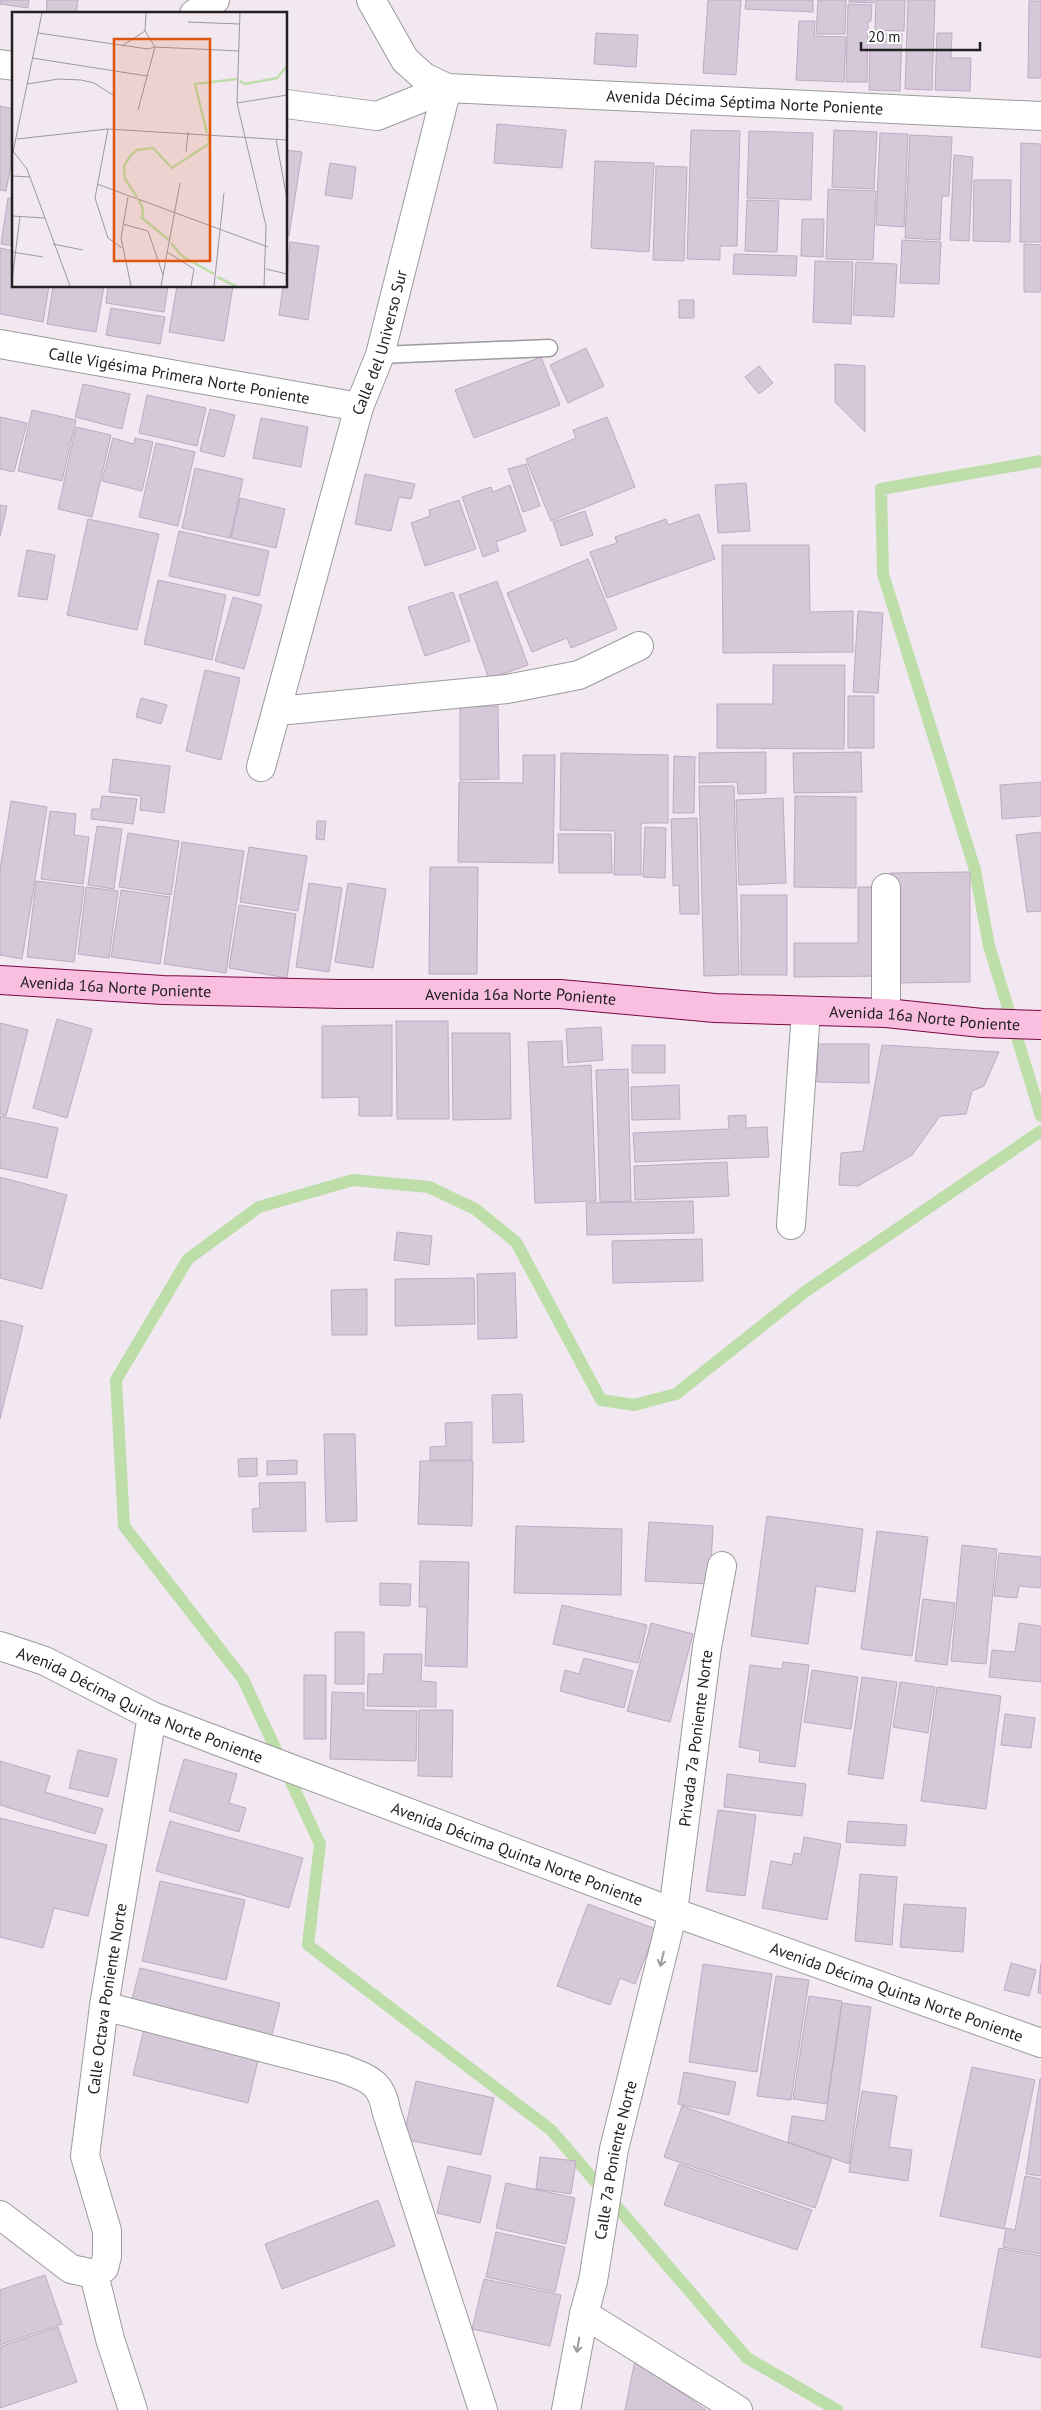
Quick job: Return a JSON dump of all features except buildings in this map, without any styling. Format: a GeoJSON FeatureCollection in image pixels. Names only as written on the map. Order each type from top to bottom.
{"type":"FeatureCollection","features":[{"type":"Feature","properties":{"kind":"street"},"geometry":{"type":"LineString","coordinates":[[197,12],[215,0]]}},
{"type":"Feature","properties":{"kind":"street"},"geometry":{"type":"LineString","coordinates":[[371,0],[405,60],[424,77],[447,88]]}},
{"type":"Feature","properties":{"kind":"street"},"geometry":{"type":"LineString","coordinates":[[288,104],[377,116],[447,88]]}},
{"type":"Feature","properties":{"kind":"street","name":"Avenida Décima Séptima Norte Poniente"},"geometry":{"type":"LineString","coordinates":[[447,88],[1041,116]]}},
{"type":"Feature","properties":{"kind":"street","name":"Calle del Universo Sur"},"geometry":{"type":"LineString","coordinates":[[261,767],[278,711],[359,407],[380,355],[447,88]]}},
{"type":"Feature","properties":{"kind":"street","name":"Calle Vigésima Primera Norte Poniente"},"geometry":{"type":"LineString","coordinates":[[0,344],[359,407]]}},
{"type":"Feature","properties":{"kind":"street"},"geometry":{"type":"LineString","coordinates":[[278,711],[507,689],[579,675],[639,646]]}},
{"type":"Feature","properties":{"kind":"street"},"geometry":{"type":"LineString","coordinates":[[886,888],[886,1013]]}},
{"type":"Feature","properties":{"kind":"street","name":"Avenida 16a Norte Poniente"},"geometry":{"type":"LineString","coordinates":[[0,980],[163,990],[340,994],[560,994],[715,1008],[886,1013],[982,1023],[1041,1025]]}},
{"type":"Feature","properties":{"kind":"street"},"geometry":{"type":"LineString","coordinates":[[791,1224],[806,1011]]}},
{"type":"Feature","properties":{"kind":"street","name":"Privada 7a Poniente Norte"},"geometry":{"type":"LineString","coordinates":[[673,1912],[707,1647],[722,1566]]}},
{"type":"Feature","properties":{"kind":"street","name":"Avenida Décima Quinta Norte Poniente"},"geometry":{"type":"LineString","coordinates":[[0,1646],[45,1661],[152,1716],[673,1912],[1041,2043]]}},
{"type":"Feature","properties":{"kind":"street","name":"Calle Octava Poniente Norte"},"geometry":{"type":"LineString","coordinates":[[94,2274],[104,2268],[107,2256],[107,2231],[85,2156],[104,2006],[152,1716]]}},
{"type":"Feature","properties":{"kind":"street","name":"Calle 7a Poniente Norte"},"geometry":{"type":"LineString","coordinates":[[566,2410],[584,2314],[593,2281],[614,2149],[673,1912]]}},
{"type":"Feature","properties":{"kind":"street"},"geometry":{"type":"LineString","coordinates":[[104,2006],[341,2068],[373,2081],[383,2094],[386,2110],[484,2410]]}},
{"type":"Feature","properties":{"kind":"street"},"geometry":{"type":"LineString","coordinates":[[0,2216],[71,2269],[94,2274],[110,2339],[133,2410]]}},
{"type":"Feature","properties":{"kind":"street"},"geometry":{"type":"LineString","coordinates":[[584,2314],[738,2410]]}},
{"type":"Feature","properties":{"kind":"lane"},"geometry":{"type":"LineString","coordinates":[[380,355],[549,348]]}},
{"type":"Feature","properties":{"kind":"waterway"},"geometry":{"type":"LineString","coordinates":[[1041,461],[881,489],[883,574],[975,870],[989,946],[1041,1116]]}},
{"type":"Feature","properties":{"kind":"waterway"},"geometry":{"type":"LineString","coordinates":[[837,2410],[747,2358],[551,2130],[308,1945],[320,1844],[243,1679],[124,1526],[116,1380],[188,1259],[259,1207],[353,1180],[429,1187],[475,1209],[516,1242],[601,1400],[634,1405],[676,1394],[806,1291],[1041,1131]]}}]}
